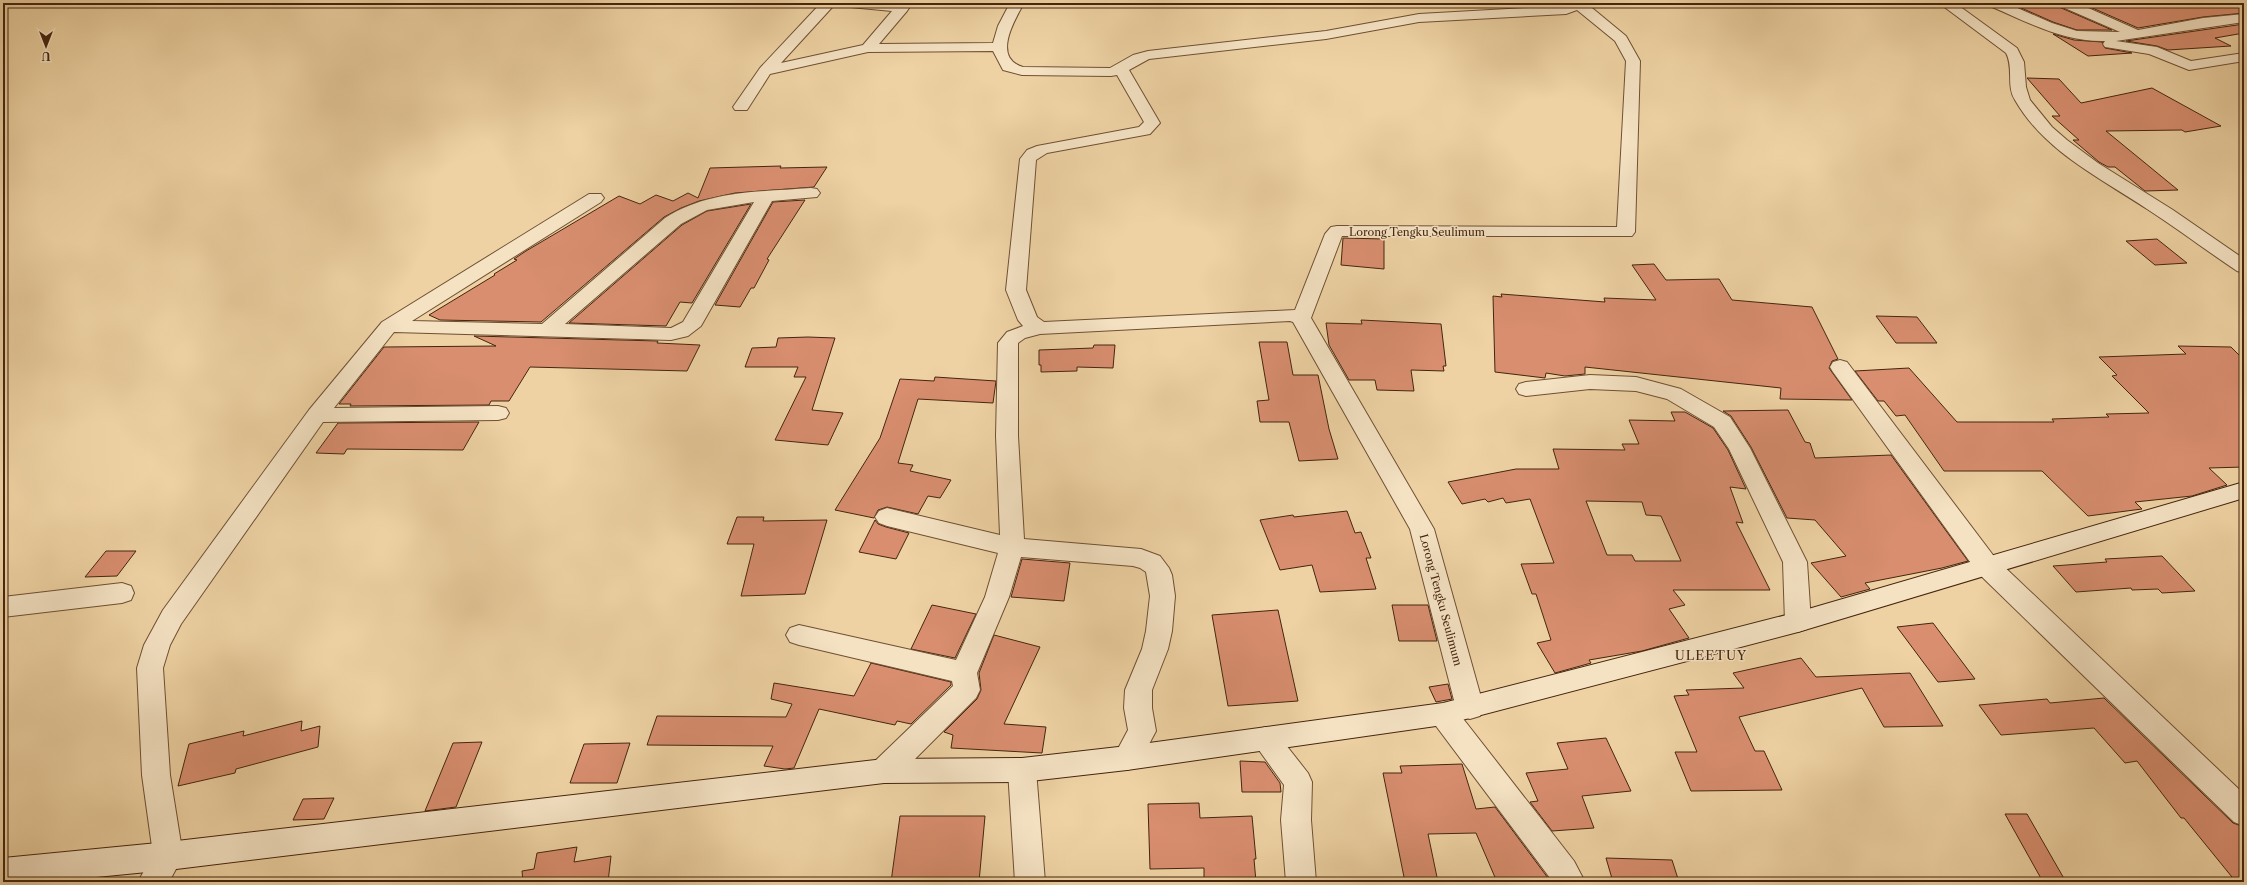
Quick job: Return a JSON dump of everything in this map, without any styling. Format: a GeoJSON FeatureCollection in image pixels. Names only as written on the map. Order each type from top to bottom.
{"type":"FeatureCollection","features":[{"type":"Feature","properties":{"kind":"street"},"geometry":{"type":"LineString","coordinates":[[741,107],[765,70],[829,3]]}},
{"type":"Feature","properties":{"kind":"street"},"geometry":{"type":"LineString","coordinates":[[850,3],[902,8],[868,48]]}},
{"type":"Feature","properties":{"kind":"street"},"geometry":{"type":"LineString","coordinates":[[1017,3],[1005,27],[1000,43],[1005,64],[1017,70],[1111,72],[1121,68],[1136,58],[1148,55],[1326,35],[1420,18],[1579,8]]}},
{"type":"Feature","properties":{"kind":"street"},"geometry":{"type":"LineString","coordinates":[[1946,3],[2012,51],[2017,63],[2017,87],[2022,100],[2046,129],[2106,178],[2140,197],[2244,267]]}},
{"type":"Feature","properties":{"kind":"street"},"geometry":{"type":"LineString","coordinates":[[1995,3],[2065,32],[2115,45],[2152,50],[2189,66],[2244,57]]}},
{"type":"Feature","properties":{"kind":"street"},"geometry":{"type":"LineString","coordinates":[[2065,3],[2136,33]]}},
{"type":"Feature","properties":{"kind":"street","name":"Lorong Tengku Seulimum"},"geometry":{"type":"LineString","coordinates":[[1470,708],[1422,528],[1301,318],[1334,234],[1337,231],[1625,233],[1633,60],[1621,39],[1579,8]]}},
{"type":"Feature","properties":{"kind":"street"},"geometry":{"type":"LineString","coordinates":[[2080,36],[2136,33],[2243,10]]}},
{"type":"Feature","properties":{"kind":"street"},"geometry":{"type":"LineString","coordinates":[[765,70],[868,48],[1000,47]]}},
{"type":"Feature","properties":{"kind":"street"},"geometry":{"type":"LineString","coordinates":[[1040,328],[1028,320],[1016,286],[1028,159],[1033,153],[1043,149],[1149,129],[1152,123],[1121,68]]}},
{"type":"Feature","properties":{"kind":"street"},"geometry":{"type":"LineString","coordinates":[[547,330],[671,222],[684,214],[700,206],[718,202],[811,193]]}},
{"type":"Feature","properties":{"kind":"street"},"geometry":{"type":"LineString","coordinates":[[389,326],[672,334],[681,332],[690,326],[766,197]]}},
{"type":"Feature","properties":{"kind":"street"},"geometry":{"type":"LineString","coordinates":[[152,882],[168,856],[156,774],[150,668],[157,645],[172,617],[317,414],[389,326],[595,198]]}},
{"type":"Feature","properties":{"kind":"street"},"geometry":{"type":"LineString","coordinates":[[884,771],[967,690],[964,672],[997,597],[1012,546],[1007,436],[1008,343],[1011,337],[1019,332],[1040,328],[1292,315],[1301,318]]}},
{"type":"Feature","properties":{"kind":"street"},"geometry":{"type":"LineString","coordinates":[[1840,367],[1987,566],[2244,813]]}},
{"type":"Feature","properties":{"kind":"street"},"geometry":{"type":"LineString","coordinates":[[1526,389],[1590,382],[1636,384],[1674,394],[1722,422],[1739,448],[1795,562],[1798,622]]}},
{"type":"Feature","properties":{"kind":"street"},"geometry":{"type":"LineString","coordinates":[[317,414],[498,413]]}},
{"type":"Feature","properties":{"kind":"street"},"geometry":{"type":"LineString","coordinates":[[3,872],[168,856],[884,771],[1022,770],[1127,758],[1443,714],[1798,622],[2244,490]]}},
{"type":"Feature","properties":{"kind":"street"},"geometry":{"type":"LineString","coordinates":[[887,516],[1012,546],[1129,557],[1147,560],[1157,567],[1161,582],[1160,633],[1155,650],[1139,686],[1138,713],[1142,730],[1127,758]]}},
{"type":"Feature","properties":{"kind":"street"},"geometry":{"type":"LineString","coordinates":[[3,607],[122,594]]}},
{"type":"Feature","properties":{"kind":"street"},"geometry":{"type":"LineString","coordinates":[[800,635],[964,672]]}},
{"type":"Feature","properties":{"kind":"street"},"geometry":{"type":"LineString","coordinates":[[1443,714],[1570,882]]}},
{"type":"Feature","properties":{"kind":"street"},"geometry":{"type":"LineString","coordinates":[[1265,739],[1298,782],[1296,820],[1301,882]]}},
{"type":"Feature","properties":{"kind":"street"},"geometry":{"type":"LineString","coordinates":[[1022,770],[1030,882]]}},
{"type":"Feature","properties":{"kind":"building"},"geometry":{"type":"Polygon","coordinates":[[[2010,3],[2057,3],[2059,7],[2112,30],[2077,30],[2053,22],[2010,3]]]}},
{"type":"Feature","properties":{"kind":"building"},"geometry":{"type":"Polygon","coordinates":[[[2081,3],[2244,3],[2244,13],[2203,17],[2138,28],[2081,3]]]}},
{"type":"Feature","properties":{"kind":"building"},"geometry":{"type":"Polygon","coordinates":[[[2244,24],[2244,33],[2215,38],[2231,46],[2168,50],[2157,46],[2126,41],[2244,24]]]}},
{"type":"Feature","properties":{"kind":"building"},"geometry":{"type":"Polygon","coordinates":[[[2053,34],[2074,40],[2102,42],[2105,48],[2132,53],[2088,56],[2053,34]]]}},
{"type":"Feature","properties":{"kind":"building"},"geometry":{"type":"Polygon","coordinates":[[[2027,78],[2059,79],[2081,103],[2152,88],[2221,126],[2185,132],[2182,130],[2106,131],[2178,190],[2145,191],[2115,167],[2108,167],[2099,162],[2073,140],[2079,140],[2052,116],[2060,116],[2027,78]]]}},
{"type":"Feature","properties":{"kind":"building"},"geometry":{"type":"Polygon","coordinates":[[[781,166],[780,168],[827,167],[814,187],[735,193],[699,201],[664,217],[541,322],[440,320],[429,315],[495,275],[494,274],[517,260],[514,259],[526,251],[619,196],[640,204],[656,195],[673,201],[688,193],[698,198],[710,168],[781,166]]]}},
{"type":"Feature","properties":{"kind":"building"},"geometry":{"type":"Polygon","coordinates":[[[805,200],[767,259],[769,260],[754,288],[751,288],[740,307],[715,305],[773,202],[805,200]]]}},
{"type":"Feature","properties":{"kind":"building"},"geometry":{"type":"Polygon","coordinates":[[[751,204],[692,303],[680,302],[666,326],[569,323],[682,225],[707,211],[751,204]]]}},
{"type":"Feature","properties":{"kind":"building"},"geometry":{"type":"Polygon","coordinates":[[[1343,238],[1384,239],[1384,269],[1341,265],[1343,238]]]}},
{"type":"Feature","properties":{"kind":"building"},"geometry":{"type":"Polygon","coordinates":[[[2157,239],[2187,263],[2155,265],[2126,241],[2157,239]]]}},
{"type":"Feature","properties":{"kind":"building"},"geometry":{"type":"Polygon","coordinates":[[[1654,264],[1666,280],[1719,279],[1732,300],[1812,307],[1838,359],[1832,361],[1829,368],[1852,400],[1780,399],[1781,388],[1585,367],[1585,374],[1565,376],[1546,373],[1545,378],[1495,372],[1493,296],[1502,297],[1501,294],[1605,302],[1604,298],[1656,300],[1632,265],[1654,264]]]}},
{"type":"Feature","properties":{"kind":"building"},"geometry":{"type":"Polygon","coordinates":[[[1876,316],[1917,317],[1937,343],[1896,343],[1876,316]]]}},
{"type":"Feature","properties":{"kind":"building"},"geometry":{"type":"Polygon","coordinates":[[[1361,320],[1441,324],[1446,366],[1443,366],[1444,371],[1411,370],[1414,391],[1377,390],[1375,380],[1349,380],[1329,345],[1326,323],[1362,324],[1361,320]]]}},
{"type":"Feature","properties":{"kind":"building"},"geometry":{"type":"Polygon","coordinates":[[[474,336],[658,341],[657,343],[700,345],[687,371],[530,367],[509,401],[491,401],[489,405],[350,406],[351,404],[339,404],[384,347],[496,346],[474,336]]]}},
{"type":"Feature","properties":{"kind":"building"},"geometry":{"type":"Polygon","coordinates":[[[778,338],[835,338],[812,410],[843,413],[828,445],[775,440],[806,377],[794,377],[798,367],[745,367],[752,348],[776,347],[778,338]]]}},
{"type":"Feature","properties":{"kind":"building"},"geometry":{"type":"Polygon","coordinates":[[[1259,342],[1287,342],[1293,375],[1318,375],[1329,429],[1338,459],[1299,461],[1289,422],[1260,422],[1257,401],[1269,400],[1259,342]]]}},
{"type":"Feature","properties":{"kind":"building"},"geometry":{"type":"Polygon","coordinates":[[[1094,345],[1115,345],[1113,368],[1077,367],[1077,371],[1041,372],[1041,365],[1039,365],[1039,350],[1093,348],[1094,345]]]}},
{"type":"Feature","properties":{"kind":"building"},"geometry":{"type":"Polygon","coordinates":[[[2178,346],[2231,347],[2244,360],[2244,467],[2209,468],[2227,485],[2192,496],[2135,502],[2142,509],[2088,516],[2042,471],[1944,471],[1905,415],[1896,416],[1884,401],[1878,401],[1855,371],[1909,368],[1957,422],[2054,422],[2052,419],[2109,417],[2106,414],[2149,413],[2112,376],[2117,375],[2099,357],[2186,354],[2178,346]]]}},
{"type":"Feature","properties":{"kind":"building"},"geometry":{"type":"Polygon","coordinates":[[[935,377],[996,381],[993,403],[918,399],[898,463],[913,465],[910,471],[951,480],[940,498],[928,496],[918,514],[887,507],[878,510],[874,518],[835,510],[880,438],[900,379],[934,381],[935,377]]]}},
{"type":"Feature","properties":{"kind":"building"},"geometry":{"type":"Polygon","coordinates":[[[1788,410],[1805,442],[1810,443],[1815,458],[1891,455],[1968,561],[1942,568],[1865,583],[1870,589],[1841,597],[1811,563],[1846,556],[1815,520],[1787,518],[1751,447],[1731,416],[1723,411],[1788,410]]]}},
{"type":"Feature","properties":{"kind":"building"},"geometry":{"type":"Polygon","coordinates":[[[1671,412],[1685,412],[1713,428],[1728,450],[1746,489],[1730,487],[1743,523],[1736,522],[1770,590],[1673,590],[1685,605],[1669,609],[1689,638],[1642,651],[1589,660],[1591,663],[1555,673],[1537,643],[1551,640],[1536,594],[1532,594],[1521,564],[1554,563],[1530,499],[1506,503],[1503,498],[1488,502],[1485,499],[1462,504],[1448,482],[1516,469],[1559,469],[1553,449],[1625,450],[1622,444],[1639,444],[1629,420],[1675,421],[1671,412]],[[1586,501],[1607,555],[1632,555],[1635,561],[1681,561],[1661,516],[1646,515],[1642,502],[1586,501]]]}},
{"type":"Feature","properties":{"kind":"building"},"geometry":{"type":"Polygon","coordinates":[[[479,422],[463,450],[347,449],[344,454],[316,453],[338,423],[479,422]]]}},
{"type":"Feature","properties":{"kind":"building"},"geometry":{"type":"Polygon","coordinates":[[[1347,511],[1355,533],[1361,532],[1371,558],[1366,558],[1376,589],[1320,592],[1312,565],[1280,570],[1260,520],[1293,515],[1294,517],[1347,511]]]}},
{"type":"Feature","properties":{"kind":"building"},"geometry":{"type":"Polygon","coordinates":[[[737,517],[764,517],[763,521],[827,520],[805,594],[741,596],[754,544],[727,544],[737,517]]]}},
{"type":"Feature","properties":{"kind":"building"},"geometry":{"type":"Polygon","coordinates":[[[875,520],[878,524],[909,533],[896,559],[859,552],[875,520]]]}},
{"type":"Feature","properties":{"kind":"building"},"geometry":{"type":"Polygon","coordinates":[[[106,551],[136,551],[117,576],[85,577],[106,551]]]}},
{"type":"Feature","properties":{"kind":"building"},"geometry":{"type":"Polygon","coordinates":[[[2162,556],[2195,591],[2162,593],[2158,589],[2132,590],[2131,588],[2076,592],[2053,566],[2107,562],[2105,559],[2162,556]]]}},
{"type":"Feature","properties":{"kind":"building"},"geometry":{"type":"Polygon","coordinates":[[[1022,559],[1070,563],[1064,601],[1011,597],[1022,559]]]}},
{"type":"Feature","properties":{"kind":"building"},"geometry":{"type":"Polygon","coordinates":[[[932,605],[976,614],[955,658],[911,649],[932,605]]]}},
{"type":"Feature","properties":{"kind":"building"},"geometry":{"type":"Polygon","coordinates":[[[1392,605],[1428,605],[1437,641],[1399,641],[1392,605]]]}},
{"type":"Feature","properties":{"kind":"building"},"geometry":{"type":"Polygon","coordinates":[[[1278,610],[1298,701],[1228,706],[1212,615],[1278,610]]]}},
{"type":"Feature","properties":{"kind":"building"},"geometry":{"type":"Polygon","coordinates":[[[1933,623],[1975,679],[1938,682],[1897,627],[1933,623]]]}},
{"type":"Feature","properties":{"kind":"building"},"geometry":{"type":"Polygon","coordinates":[[[994,635],[1040,647],[1004,724],[1046,727],[1042,753],[951,748],[953,735],[944,732],[977,699],[981,690],[979,673],[994,635]]]}},
{"type":"Feature","properties":{"kind":"building"},"geometry":{"type":"Polygon","coordinates":[[[1801,658],[1816,677],[1910,673],[1943,726],[1884,727],[1862,688],[1739,717],[1755,751],[1764,751],[1782,790],[1691,791],[1675,752],[1697,752],[1674,696],[1689,695],[1686,690],[1744,688],[1733,673],[1801,658]]]}},
{"type":"Feature","properties":{"kind":"building"},"geometry":{"type":"Polygon","coordinates":[[[871,663],[951,682],[951,685],[911,724],[897,721],[895,725],[819,709],[794,768],[785,769],[764,766],[773,746],[647,745],[657,716],[786,717],[792,704],[771,699],[774,683],[854,696],[871,663]]]}},
{"type":"Feature","properties":{"kind":"building"},"geometry":{"type":"Polygon","coordinates":[[[1448,684],[1452,699],[1436,702],[1429,687],[1448,684]]]}},
{"type":"Feature","properties":{"kind":"building"},"geometry":{"type":"Polygon","coordinates":[[[2104,698],[2233,823],[2244,827],[2244,882],[2236,882],[2184,818],[2181,818],[2137,761],[2125,763],[2094,728],[2001,735],[1979,705],[2047,699],[2050,703],[2104,698]]]}},
{"type":"Feature","properties":{"kind":"building"},"geometry":{"type":"Polygon","coordinates":[[[302,721],[301,731],[320,726],[318,747],[236,769],[235,773],[178,786],[189,744],[244,731],[243,736],[302,721]]]}},
{"type":"Feature","properties":{"kind":"building"},"geometry":{"type":"Polygon","coordinates":[[[1606,738],[1631,791],[1582,796],[1594,828],[1552,831],[1530,802],[1538,801],[1526,773],[1568,769],[1557,743],[1606,738]]]}},
{"type":"Feature","properties":{"kind":"building"},"geometry":{"type":"Polygon","coordinates":[[[482,742],[456,807],[425,811],[453,743],[482,742]]]}},
{"type":"Feature","properties":{"kind":"building"},"geometry":{"type":"Polygon","coordinates":[[[630,743],[617,783],[570,783],[584,744],[630,743]]]}},
{"type":"Feature","properties":{"kind":"building"},"geometry":{"type":"Polygon","coordinates":[[[1240,761],[1265,762],[1280,783],[1281,792],[1242,792],[1240,761]]]}},
{"type":"Feature","properties":{"kind":"building"},"geometry":{"type":"Polygon","coordinates":[[[1462,764],[1476,809],[1495,807],[1551,882],[1497,882],[1476,833],[1428,834],[1438,882],[1405,882],[1383,773],[1402,773],[1400,766],[1462,764]]]}},
{"type":"Feature","properties":{"kind":"building"},"geometry":{"type":"Polygon","coordinates":[[[334,798],[324,819],[293,820],[303,799],[334,798]]]}},
{"type":"Feature","properties":{"kind":"building"},"geometry":{"type":"Polygon","coordinates":[[[1199,803],[1200,818],[1252,816],[1256,859],[1254,859],[1256,882],[1204,882],[1204,868],[1150,869],[1148,804],[1199,803]]]}},
{"type":"Feature","properties":{"kind":"building"},"geometry":{"type":"Polygon","coordinates":[[[2005,814],[2027,814],[2066,882],[2043,882],[2005,814]]]}},
{"type":"Feature","properties":{"kind":"building"},"geometry":{"type":"Polygon","coordinates":[[[900,816],[985,816],[979,882],[891,882],[900,816]]]}},
{"type":"Feature","properties":{"kind":"building"},"geometry":{"type":"Polygon","coordinates":[[[577,847],[574,862],[611,856],[608,882],[523,882],[522,871],[534,869],[537,853],[577,847]]]}},
{"type":"Feature","properties":{"kind":"building"},"geometry":{"type":"Polygon","coordinates":[[[1606,858],[1672,860],[1679,882],[1613,882],[1606,858]]]}},
{"type":"Feature","properties":{"kind":"district","name":"ULEETUY"},"geometry":{"type":"Point","coordinates":[1711,655]}}]}
